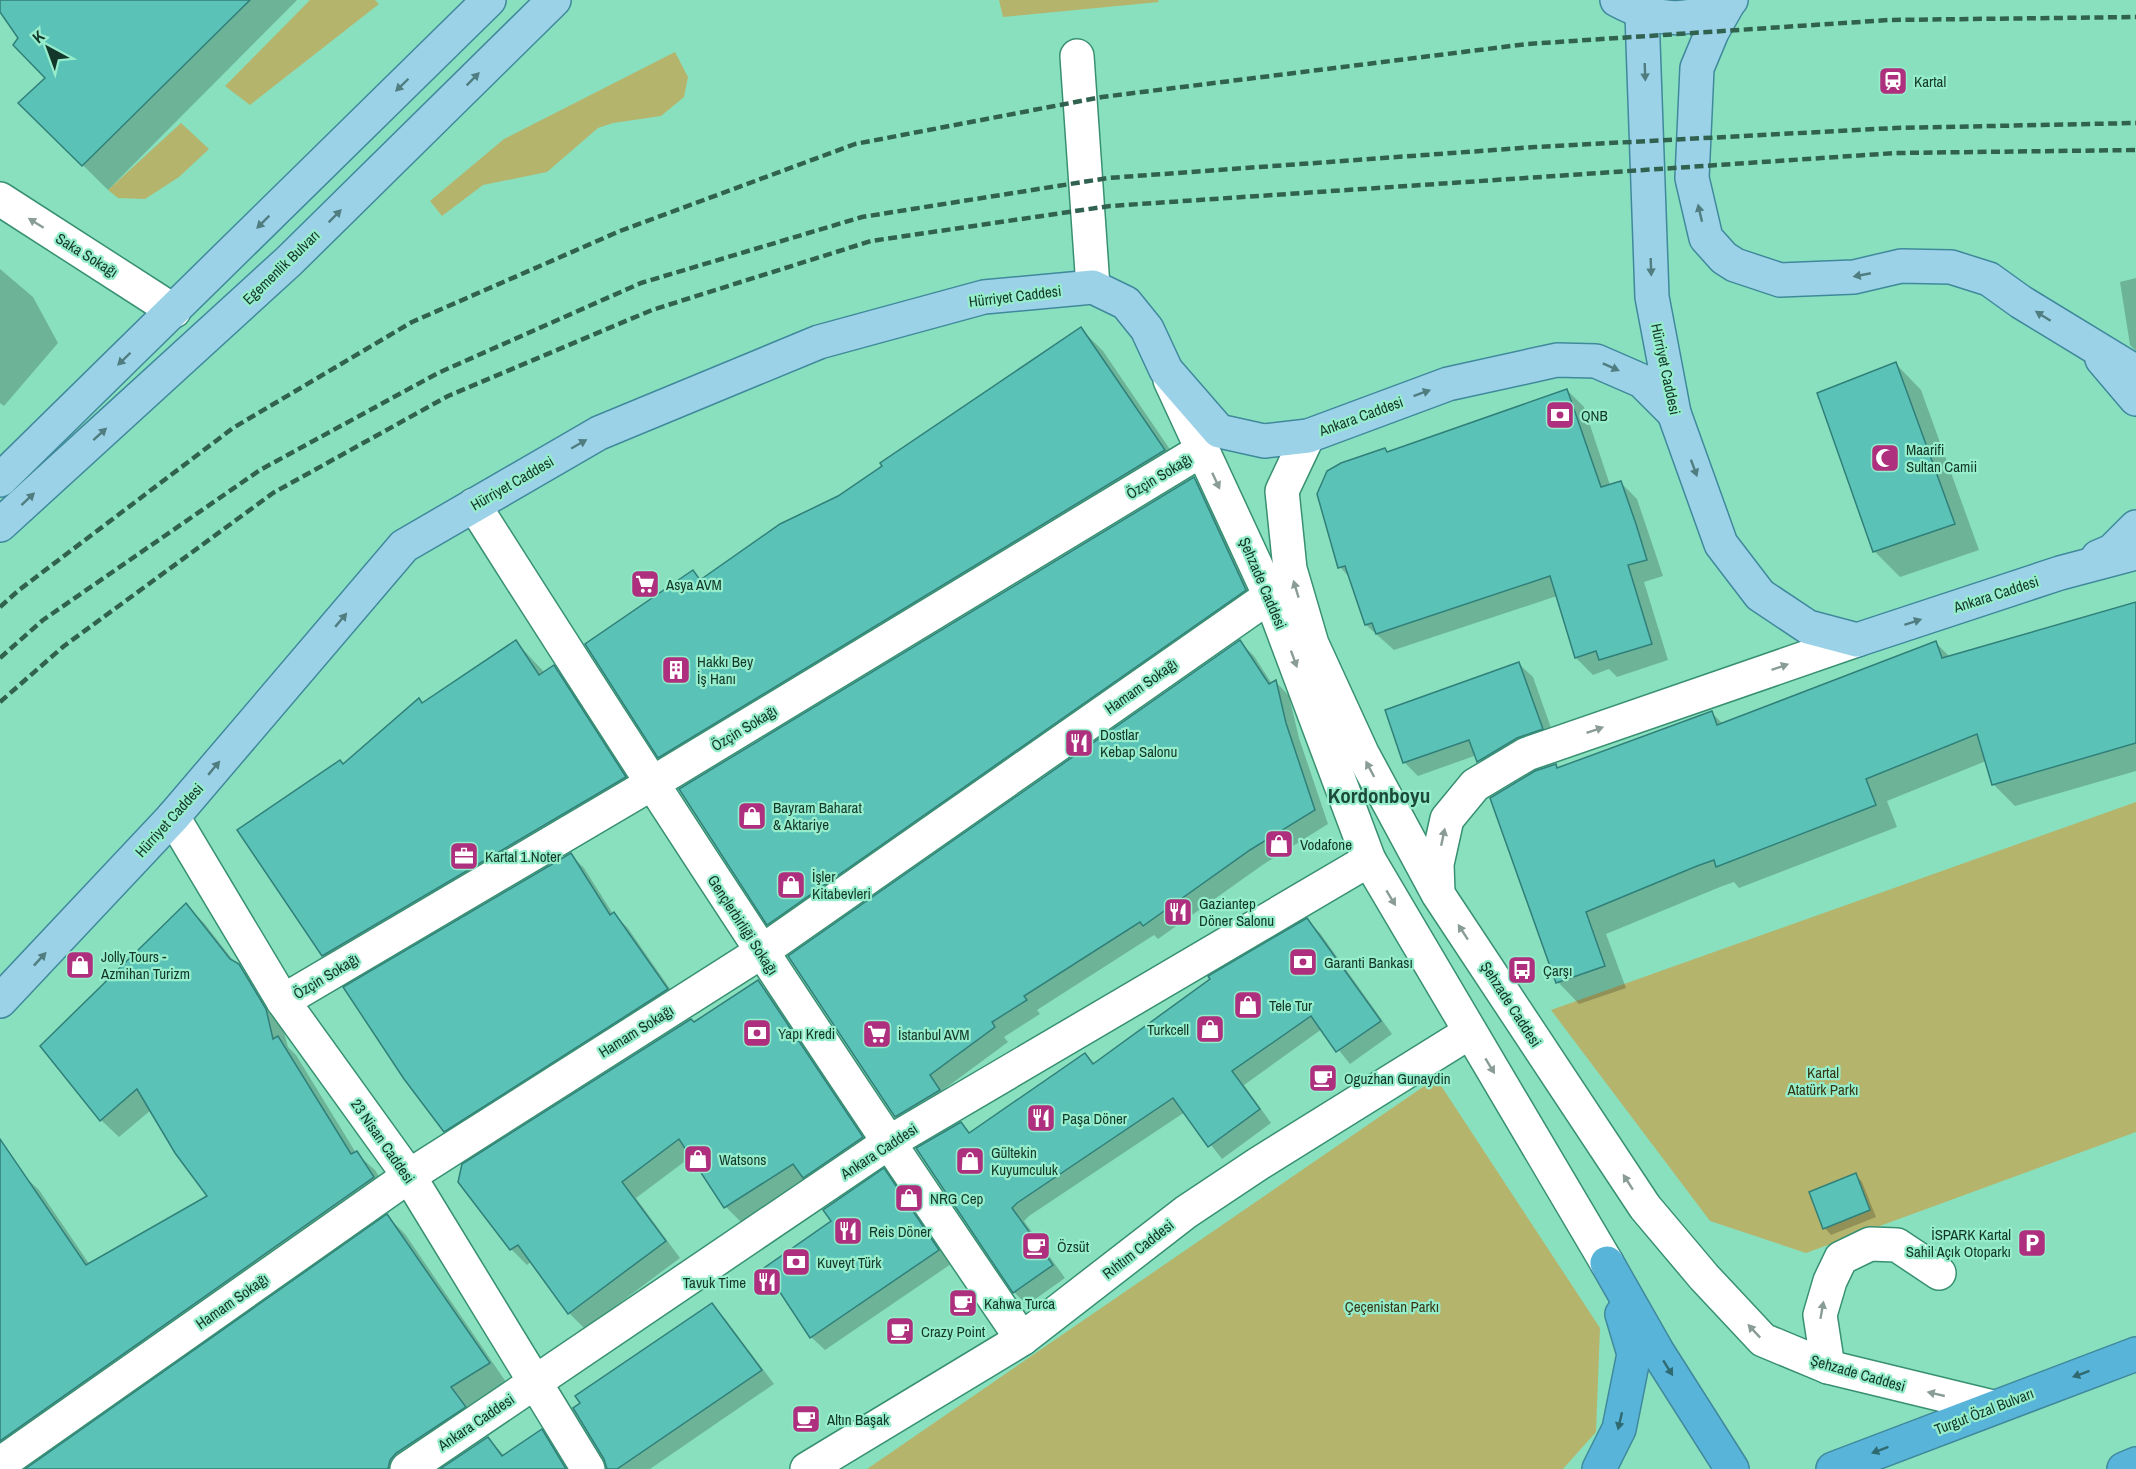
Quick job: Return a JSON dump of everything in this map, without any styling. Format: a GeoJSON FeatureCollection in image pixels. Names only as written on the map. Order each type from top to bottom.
{"type":"FeatureCollection","features":[{"type":"Feature","properties":{"kind":"highway"},"geometry":{"type":"LineString","coordinates":[[1599,1469],[1619,1429],[1634,1354],[1607,1263]]}},
{"type":"Feature","properties":{"kind":"highway"},"geometry":{"type":"LineString","coordinates":[[1607,1263],[1657,1351],[1732,1469]]}},
{"type":"Feature","properties":{"kind":"highway","name":"Turgut Özal Bulvarı"},"geometry":{"type":"LineString","coordinates":[[1833,1469],[2136,1354]]}},
{"type":"Feature","properties":{"kind":"highway"},"geometry":{"type":"LineString","coordinates":[[2124,1469],[2136,1464]]}},
{"type":"Feature","properties":{"kind":"main road"},"geometry":{"type":"LineString","coordinates":[[0,480],[489,0]]}},
{"type":"Feature","properties":{"kind":"main road","name":"Egemenlik Bulvarı"},"geometry":{"type":"LineString","coordinates":[[0,525],[289,261],[554,0]]}},
{"type":"Feature","properties":{"kind":"main road"},"geometry":{"type":"LineString","coordinates":[[1630,7],[1672,19],[1702,15],[1730,1]]}},
{"type":"Feature","properties":{"kind":"main road"},"geometry":{"type":"LineString","coordinates":[[1730,1],[1712,32],[1697,68],[1692,178],[1706,238],[1720,254],[1736,265],[1780,280],[1854,277],[1901,266],[1951,267],[1989,279],[2092,347],[2136,372]]}},
{"type":"Feature","properties":{"kind":"main road","name":"Hürriyet Caddesi"},"geometry":{"type":"LineString","coordinates":[[1630,7],[1652,297],[1674,412],[1721,544],[1760,595],[1808,627],[1857,640]]}},
{"type":"Feature","properties":{"kind":"main road"},"geometry":{"type":"LineString","coordinates":[[1093,287],[1126,303],[1147,329],[1166,370],[1219,431],[1264,441],[1308,436]]}},
{"type":"Feature","properties":{"kind":"main road","name":"Hürriyet Caddesi"},"geometry":{"type":"LineString","coordinates":[[0,1001],[173,817],[404,546],[599,433],[819,342],[984,297],[1093,287]]}},
{"type":"Feature","properties":{"kind":"main road"},"geometry":{"type":"LineString","coordinates":[[2092,347],[2136,399]]}},
{"type":"Feature","properties":{"kind":"main road","name":"Ankara Caddesi"},"geometry":{"type":"LineString","coordinates":[[1308,436],[1448,384],[1557,360],[1596,361],[1642,381],[1674,412]]}},
{"type":"Feature","properties":{"kind":"main road"},"geometry":{"type":"LineString","coordinates":[[2060,573],[2112,551],[2136,527]]}},
{"type":"Feature","properties":{"kind":"main road","name":"Ankara Caddesi"},"geometry":{"type":"LineString","coordinates":[[1857,640],[2060,573],[2136,553]]}},
{"type":"Feature","properties":{"kind":"street"},"geometry":{"type":"LineString","coordinates":[[1077,56],[1093,287]]}},
{"type":"Feature","properties":{"kind":"street","name":"Saka Sokağı"},"geometry":{"type":"LineString","coordinates":[[0,201],[174,310]]}},
{"type":"Feature","properties":{"kind":"street","name":"Şehzade Caddesi"},"geometry":{"type":"LineString","coordinates":[[1166,370],[1270,596],[1368,860],[1607,1263]]}},
{"type":"Feature","properties":{"kind":"street","name":"Ankara Caddesi"},"geometry":{"type":"LineString","coordinates":[[1308,436],[1282,491],[1290,569],[1312,644],[1362,753],[1438,894]]}},
{"type":"Feature","properties":{"kind":"street","name":"Özçin Sokağı"},"geometry":{"type":"LineString","coordinates":[[283,1001],[651,784],[1202,450]]}},
{"type":"Feature","properties":{"kind":"street","name":"Gençlerbirliği Sokağı"},"geometry":{"type":"LineString","coordinates":[[474,505],[761,952],[1022,1339]]}},
{"type":"Feature","properties":{"kind":"street","name":"Hamam Sokağı"},"geometry":{"type":"LineString","coordinates":[[0,1464],[409,1176],[761,952],[1270,596]]}},
{"type":"Feature","properties":{"kind":"street"},"geometry":{"type":"LineString","coordinates":[[1438,894],[1437,864],[1447,819],[1475,785],[1527,754],[1857,640]]}},
{"type":"Feature","properties":{"kind":"street","name":"23 Nisan Caddesi"},"geometry":{"type":"LineString","coordinates":[[173,817],[283,1001],[409,1176],[588,1469]]}},
{"type":"Feature","properties":{"kind":"street","name":"Ankara Caddesi"},"geometry":{"type":"LineString","coordinates":[[407,1469],[888,1143],[1368,860]]}},
{"type":"Feature","properties":{"kind":"street","name":"Şehzade Caddesi"},"geometry":{"type":"LineString","coordinates":[[1438,894],[1645,1207],[1704,1277],[1763,1340],[1828,1367],[1993,1407]]}},
{"type":"Feature","properties":{"kind":"street","name":"Rıhtım Caddesi"},"geometry":{"type":"LineString","coordinates":[[807,1469],[1022,1339],[1195,1206],[1470,1032]]}},
{"type":"Feature","properties":{"kind":"street"},"geometry":{"type":"LineString","coordinates":[[1828,1367],[1820,1315],[1830,1281],[1841,1258],[1870,1245],[1896,1245],[1939,1273]]}},
{"type":"Feature","properties":{"kind":"green space"},"geometry":{"type":"Polygon","coordinates":[[[310,0],[375,0],[379,4],[250,105],[225,86],[310,0]]]}},
{"type":"Feature","properties":{"kind":"green space"},"geometry":{"type":"Polygon","coordinates":[[[999,0],[1158,0],[1159,2],[1003,17],[999,0]]]}},
{"type":"Feature","properties":{"kind":"green space"},"geometry":{"type":"Polygon","coordinates":[[[675,52],[688,77],[684,97],[661,116],[613,123],[598,128],[547,172],[483,185],[442,216],[430,201],[504,139],[675,52]]]}},
{"type":"Feature","properties":{"kind":"green space"},"geometry":{"type":"Polygon","coordinates":[[[181,123],[209,149],[179,177],[145,199],[118,198],[108,190],[181,123]]]}},
{"type":"Feature","properties":{"kind":"green space","name":"Kartal Atatürk Parkı"},"geometry":{"type":"Polygon","coordinates":[[[2136,802],[2136,1132],[1806,1253],[1710,1221],[1551,1010],[2136,802]]]}},
{"type":"Feature","properties":{"kind":"green space","name":"Çeçenistan Parkı"},"geometry":{"type":"Polygon","coordinates":[[[1436,1078],[1600,1328],[1596,1432],[1563,1469],[867,1469],[1436,1078]]]}},
{"type":"Feature","properties":{"kind":"building"},"geometry":{"type":"Polygon","coordinates":[[[0,0],[250,0],[82,166],[18,103],[45,78],[13,45],[18,38],[0,12],[0,0]]]}},
{"type":"Feature","properties":{"kind":"building"},"geometry":{"type":"Polygon","coordinates":[[[1081,327],[1165,450],[658,758],[585,644],[693,570],[700,580],[780,524],[838,496],[882,466],[880,463],[1081,327]]]}},
{"type":"Feature","properties":{"kind":"building","name":"Maarifi Sultan Camii"},"geometry":{"type":"Polygon","coordinates":[[[1896,362],[1955,524],[1873,552],[1817,393],[1896,362]]]}},
{"type":"Feature","properties":{"kind":"building"},"geometry":{"type":"Polygon","coordinates":[[[1567,389],[1601,487],[1621,481],[1636,524],[1647,560],[1628,565],[1652,644],[1599,660],[1596,651],[1575,658],[1550,576],[1376,634],[1372,623],[1365,625],[1345,566],[1338,568],[1317,494],[1327,471],[1341,463],[1385,448],[1387,452],[1567,389]]]}},
{"type":"Feature","properties":{"kind":"building"},"geometry":{"type":"Polygon","coordinates":[[[1194,477],[1246,590],[767,925],[679,789],[1194,477]]]}},
{"type":"Feature","properties":{"kind":"building"},"geometry":{"type":"Polygon","coordinates":[[[2136,602],[2136,743],[1992,785],[1977,734],[1866,779],[1876,805],[1716,867],[1714,860],[1697,866],[1586,912],[1605,966],[1556,983],[1490,798],[1535,771],[1556,764],[1557,768],[1712,711],[1717,725],[1936,641],[1942,658],[2136,602]]]}},
{"type":"Feature","properties":{"kind":"building"},"geometry":{"type":"Polygon","coordinates":[[[516,640],[539,675],[554,665],[626,777],[322,956],[237,830],[340,760],[343,764],[419,698],[422,703],[516,640]]]}},
{"type":"Feature","properties":{"kind":"building"},"geometry":{"type":"Polygon","coordinates":[[[1240,640],[1269,684],[1276,680],[1286,723],[1315,810],[1250,850],[1143,926],[1140,922],[1024,996],[1027,1000],[992,1022],[995,1027],[930,1075],[940,1090],[895,1117],[788,956],[1240,640]]]}},
{"type":"Feature","properties":{"kind":"building"},"geometry":{"type":"Polygon","coordinates":[[[1519,662],[1543,729],[1517,738],[1477,762],[1469,740],[1403,763],[1385,710],[1519,662]]]}},
{"type":"Feature","properties":{"kind":"building"},"geometry":{"type":"Polygon","coordinates":[[[571,853],[610,915],[614,912],[668,989],[444,1132],[404,1079],[343,987],[571,853]]]}},
{"type":"Feature","properties":{"kind":"building"},"geometry":{"type":"Polygon","coordinates":[[[186,903],[230,959],[239,964],[266,1009],[273,1039],[278,1036],[351,1154],[357,1151],[374,1177],[0,1441],[0,1139],[86,1265],[207,1196],[175,1153],[137,1089],[100,1121],[40,1046],[186,903]]]}},
{"type":"Feature","properties":{"kind":"building"},"geometry":{"type":"Polygon","coordinates":[[[1307,918],[1381,1021],[1336,1052],[1311,1016],[1232,1071],[1260,1109],[1208,1147],[1173,1098],[1017,1203],[1012,1208],[1053,1265],[1013,1293],[916,1148],[961,1122],[969,1133],[1085,1053],[1093,1064],[1210,979],[1208,976],[1307,918]]]}},
{"type":"Feature","properties":{"kind":"building"},"geometry":{"type":"Polygon","coordinates":[[[758,980],[863,1137],[803,1178],[793,1164],[724,1208],[679,1139],[622,1182],[666,1241],[568,1314],[518,1245],[510,1250],[458,1182],[462,1164],[691,1019],[694,1022],[758,980]]]}},
{"type":"Feature","properties":{"kind":"building"},"geometry":{"type":"Polygon","coordinates":[[[884,1168],[939,1250],[810,1338],[764,1268],[831,1221],[823,1210],[884,1168]]]}},
{"type":"Feature","properties":{"kind":"building"},"geometry":{"type":"Polygon","coordinates":[[[1856,1173],[1870,1210],[1823,1229],[1809,1192],[1856,1173]]]}},
{"type":"Feature","properties":{"kind":"building"},"geometry":{"type":"Polygon","coordinates":[[[387,1214],[490,1363],[451,1387],[466,1407],[396,1453],[390,1460],[388,1469],[25,1469],[387,1214]]]}},
{"type":"Feature","properties":{"kind":"building"},"geometry":{"type":"Polygon","coordinates":[[[712,1303],[762,1370],[617,1469],[607,1469],[604,1459],[573,1408],[580,1403],[575,1396],[712,1303]]]}},
{"type":"Feature","properties":{"kind":"building"},"geometry":{"type":"Polygon","coordinates":[[[542,1429],[566,1469],[440,1469],[488,1437],[502,1456],[542,1429]]]}},
{"type":"Feature","properties":{"kind":"railway"},"geometry":{"type":"LineString","coordinates":[[0,607],[19,590],[233,428],[412,322],[620,231],[855,144],[1102,97],[1527,44],[1889,20],[2136,17]]}},
{"type":"Feature","properties":{"kind":"railway"},"geometry":{"type":"LineString","coordinates":[[0,658],[43,620],[260,470],[438,373],[641,283],[862,217],[1108,178],[1535,147],[1895,128],[2136,123]]}},
{"type":"Feature","properties":{"kind":"railway"},"geometry":{"type":"LineString","coordinates":[[0,702],[64,646],[273,493],[448,396],[652,310],[871,241],[1110,206],[1896,153],[2136,150]]}},
{"type":"Feature","properties":{"kind":"place","name":"Kartal"},"geometry":{"type":"Point","coordinates":[1893,81]}},
{"type":"Feature","properties":{"kind":"place","name":"QNB"},"geometry":{"type":"Point","coordinates":[1560,415]}},
{"type":"Feature","properties":{"kind":"place","name":"Maarifi Sultan Camii"},"geometry":{"type":"Point","coordinates":[1885,458]}},
{"type":"Feature","properties":{"kind":"place","name":"Asya AVM"},"geometry":{"type":"Point","coordinates":[645,584]}},
{"type":"Feature","properties":{"kind":"place","name":"Hakkı Bey İş Hanı"},"geometry":{"type":"Point","coordinates":[676,670]}},
{"type":"Feature","properties":{"kind":"place","name":"Dostlar Kebap Salonu"},"geometry":{"type":"Point","coordinates":[1079,743]}},
{"type":"Feature","properties":{"kind":"place","name":"Bayram Baharat & Aktariye"},"geometry":{"type":"Point","coordinates":[752,816]}},
{"type":"Feature","properties":{"kind":"place","name":"Vodafone"},"geometry":{"type":"Point","coordinates":[1279,844]}},
{"type":"Feature","properties":{"kind":"place","name":"Kartal 1.Noter"},"geometry":{"type":"Point","coordinates":[464,856]}},
{"type":"Feature","properties":{"kind":"place","name":"İşler Kitabevleri"},"geometry":{"type":"Point","coordinates":[791,885]}},
{"type":"Feature","properties":{"kind":"place","name":"Gaziantep Döner Salonu"},"geometry":{"type":"Point","coordinates":[1178,912]}},
{"type":"Feature","properties":{"kind":"place","name":"Garanti Bankası"},"geometry":{"type":"Point","coordinates":[1303,962]}},
{"type":"Feature","properties":{"kind":"place","name":"Jolly Tours - Azmihan Turizm"},"geometry":{"type":"Point","coordinates":[80,965]}},
{"type":"Feature","properties":{"kind":"place","name":"Çarşı"},"geometry":{"type":"Point","coordinates":[1522,970]}},
{"type":"Feature","properties":{"kind":"place","name":"Tele Tur"},"geometry":{"type":"Point","coordinates":[1248,1005]}},
{"type":"Feature","properties":{"kind":"place","name":"Turkcell"},"geometry":{"type":"Point","coordinates":[1210,1029]}},
{"type":"Feature","properties":{"kind":"place","name":"Yapı Kredi"},"geometry":{"type":"Point","coordinates":[757,1033]}},
{"type":"Feature","properties":{"kind":"place","name":"İstanbul AVM"},"geometry":{"type":"Point","coordinates":[877,1034]}},
{"type":"Feature","properties":{"kind":"place","name":"Oguzhan Gunaydin"},"geometry":{"type":"Point","coordinates":[1323,1078]}},
{"type":"Feature","properties":{"kind":"place","name":"Paşa Döner"},"geometry":{"type":"Point","coordinates":[1041,1118]}},
{"type":"Feature","properties":{"kind":"place","name":"Watsons"},"geometry":{"type":"Point","coordinates":[698,1159]}},
{"type":"Feature","properties":{"kind":"place","name":"Gültekin Kuyumculuk"},"geometry":{"type":"Point","coordinates":[970,1161]}},
{"type":"Feature","properties":{"kind":"place","name":"NRG Cep"},"geometry":{"type":"Point","coordinates":[909,1198]}},
{"type":"Feature","properties":{"kind":"place","name":"Reis Döner"},"geometry":{"type":"Point","coordinates":[848,1231]}},
{"type":"Feature","properties":{"kind":"place","name":"İSPARK Kartal Sahil Açık Otoparkı"},"geometry":{"type":"Point","coordinates":[2032,1243]}},
{"type":"Feature","properties":{"kind":"place","name":"Özsüt"},"geometry":{"type":"Point","coordinates":[1036,1246]}},
{"type":"Feature","properties":{"kind":"place","name":"Kuveyt Türk"},"geometry":{"type":"Point","coordinates":[796,1262]}},
{"type":"Feature","properties":{"kind":"place","name":"Tavuk Time"},"geometry":{"type":"Point","coordinates":[767,1282]}},
{"type":"Feature","properties":{"kind":"place","name":"Kahwa Turca"},"geometry":{"type":"Point","coordinates":[963,1303]}},
{"type":"Feature","properties":{"kind":"place","name":"Crazy Point"},"geometry":{"type":"Point","coordinates":[900,1331]}},
{"type":"Feature","properties":{"kind":"place","name":"Altın Başak"},"geometry":{"type":"Point","coordinates":[806,1419]}},
{"type":"Feature","properties":{"kind":"district","name":"Kordonboyu"},"geometry":{"type":"Point","coordinates":[1379,795]}}]}
